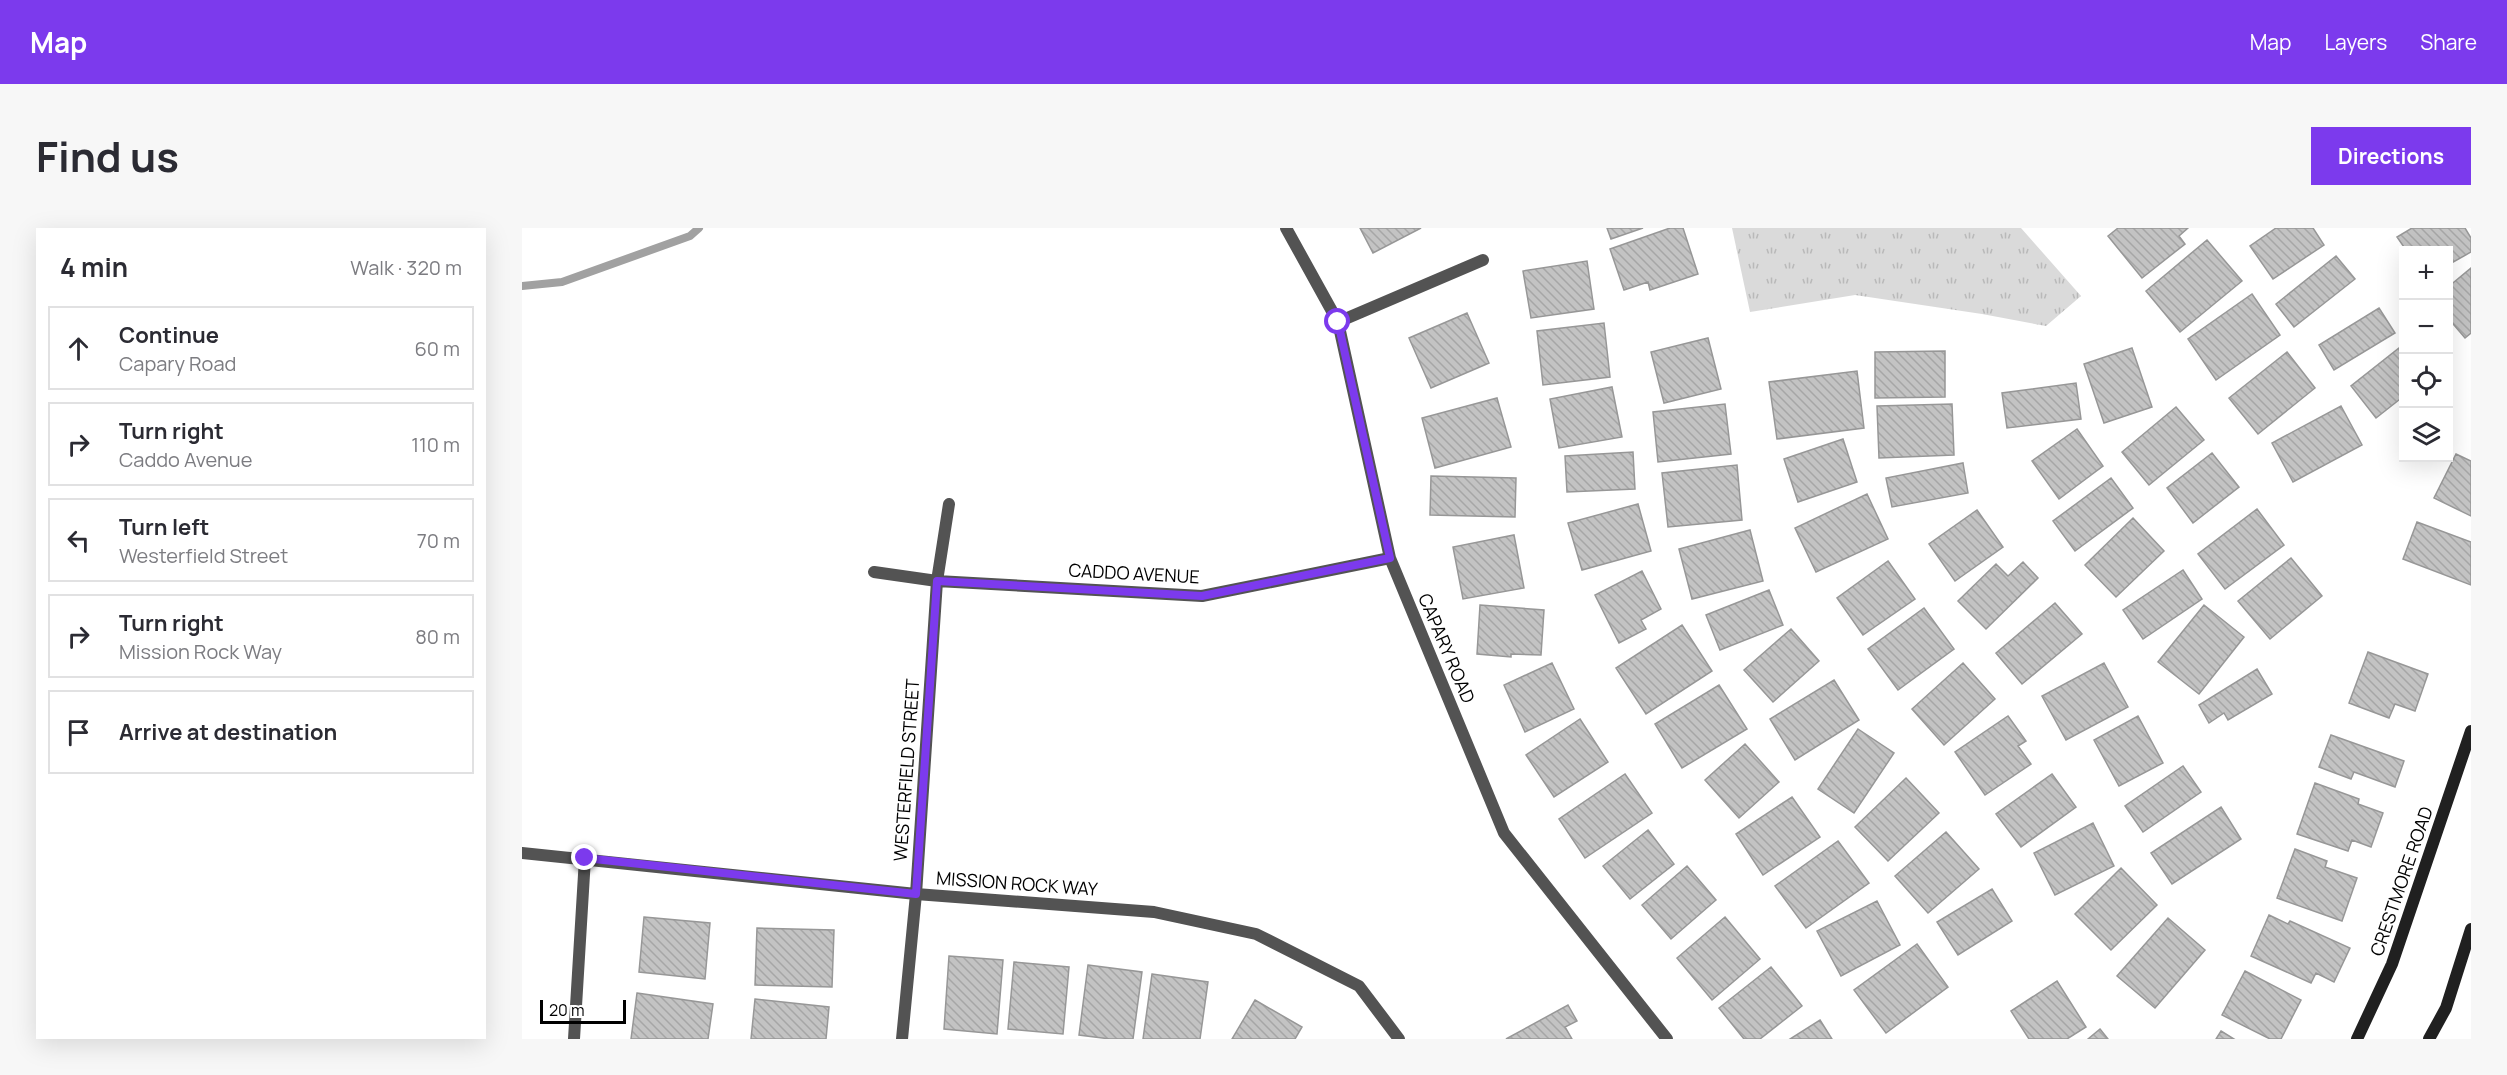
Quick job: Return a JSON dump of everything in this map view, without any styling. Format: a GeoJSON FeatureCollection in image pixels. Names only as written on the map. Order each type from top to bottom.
{"type":"FeatureCollection","features":[{"type":"Feature","properties":{"kind":"street","name":"CAPARY ROAD"},"geometry":{"type":"LineString","coordinates":[[1286,228],[1338,322],[1390,558],[1504,833],[1667,1039]]}},
{"type":"Feature","properties":{"kind":"street"},"geometry":{"type":"LineString","coordinates":[[1338,322],[1483,260]]}},
{"type":"Feature","properties":{"kind":"street","name":"WESTERFIELD STREET"},"geometry":{"type":"LineString","coordinates":[[902,1039],[916,894],[937,581],[949,504]]}},
{"type":"Feature","properties":{"kind":"street","name":"CADDO AVENUE"},"geometry":{"type":"LineString","coordinates":[[874,572],[937,581],[1202,596],[1390,558]]}},
{"type":"Feature","properties":{"kind":"street","name":"CRESTMORE ROAD"},"geometry":{"type":"LineString","coordinates":[[2357,1039],[2392,964],[2471,731]]}},
{"type":"Feature","properties":{"kind":"street","name":"MISSION ROCK WAY"},"geometry":{"type":"LineString","coordinates":[[522,853],[916,894],[1154,912],[1256,934],[1359,986],[1399,1039]]}},
{"type":"Feature","properties":{"kind":"street"},"geometry":{"type":"LineString","coordinates":[[574,1039],[585,858]]}},
{"type":"Feature","properties":{"kind":"street"},"geometry":{"type":"LineString","coordinates":[[2429,1039],[2446,1008],[2471,928]]}},
{"type":"Feature","properties":{"kind":"green space"},"geometry":{"type":"Polygon","coordinates":[[[1732,228],[2021,228],[2081,296],[2046,326],[1855,295],[1750,312],[1732,228]]]}},
{"type":"Feature","properties":{"kind":"building"},"geometry":{"type":"Polygon","coordinates":[[[1360,228],[1421,228],[1373,253],[1360,228]]]}},
{"type":"Feature","properties":{"kind":"building"},"geometry":{"type":"Polygon","coordinates":[[[1607,228],[1643,228],[1611,239],[1607,228]]]}},
{"type":"Feature","properties":{"kind":"building"},"geometry":{"type":"Polygon","coordinates":[[[1670,228],[1683,228],[1698,274],[1650,290],[1648,282],[1624,290],[1610,249],[1670,228]]]}},
{"type":"Feature","properties":{"kind":"building"},"geometry":{"type":"Polygon","coordinates":[[[2118,228],[2188,228],[2179,236],[2185,244],[2142,278],[2108,236],[2118,228]]]}},
{"type":"Feature","properties":{"kind":"building"},"geometry":{"type":"Polygon","coordinates":[[[2276,228],[2313,228],[2324,245],[2273,279],[2250,246],[2276,228]]]}},
{"type":"Feature","properties":{"kind":"building"},"geometry":{"type":"Polygon","coordinates":[[[2412,228],[2465,228],[2471,238],[2471,252],[2453,262],[2453,246],[2403,246],[2397,237],[2412,228]]]}},
{"type":"Feature","properties":{"kind":"building"},"geometry":{"type":"Polygon","coordinates":[[[2207,240],[2242,281],[2180,332],[2146,291],[2207,240]]]}},
{"type":"Feature","properties":{"kind":"building"},"geometry":{"type":"Polygon","coordinates":[[[2336,256],[2355,279],[2294,327],[2276,304],[2336,256]]]}},
{"type":"Feature","properties":{"kind":"building"},"geometry":{"type":"Polygon","coordinates":[[[1587,261],[1594,309],[1531,318],[1523,271],[1587,261]]]}},
{"type":"Feature","properties":{"kind":"building"},"geometry":{"type":"Polygon","coordinates":[[[2471,268],[2471,333],[2465,338],[2453,324],[2453,283],[2471,268]]]}},
{"type":"Feature","properties":{"kind":"building"},"geometry":{"type":"Polygon","coordinates":[[[2252,294],[2280,335],[2216,380],[2188,339],[2252,294]]]}},
{"type":"Feature","properties":{"kind":"building"},"geometry":{"type":"Polygon","coordinates":[[[2379,308],[2395,333],[2334,370],[2319,345],[2379,308]]]}},
{"type":"Feature","properties":{"kind":"building"},"geometry":{"type":"Polygon","coordinates":[[[1467,313],[1489,363],[1431,388],[1409,338],[1467,313]]]}},
{"type":"Feature","properties":{"kind":"building"},"geometry":{"type":"Polygon","coordinates":[[[1604,323],[1610,377],[1543,385],[1537,331],[1604,323]]]}},
{"type":"Feature","properties":{"kind":"building"},"geometry":{"type":"Polygon","coordinates":[[[1708,338],[1721,389],[1664,403],[1651,352],[1708,338]]]}},
{"type":"Feature","properties":{"kind":"building"},"geometry":{"type":"Polygon","coordinates":[[[2132,348],[2152,407],[2104,423],[2084,364],[2132,348]]]}},
{"type":"Feature","properties":{"kind":"building"},"geometry":{"type":"Polygon","coordinates":[[[2399,348],[2399,400],[2376,418],[2351,386],[2399,348]]]}},
{"type":"Feature","properties":{"kind":"building"},"geometry":{"type":"Polygon","coordinates":[[[1945,351],[1945,397],[1875,398],[1875,352],[1945,351]]]}},
{"type":"Feature","properties":{"kind":"building"},"geometry":{"type":"Polygon","coordinates":[[[2287,352],[2315,388],[2258,434],[2229,398],[2287,352]]]}},
{"type":"Feature","properties":{"kind":"building"},"geometry":{"type":"Polygon","coordinates":[[[1857,371],[1864,428],[1777,439],[1769,382],[1857,371]]]}},
{"type":"Feature","properties":{"kind":"building"},"geometry":{"type":"Polygon","coordinates":[[[2076,383],[2081,419],[2007,428],[2002,393],[2076,383]]]}},
{"type":"Feature","properties":{"kind":"building"},"geometry":{"type":"Polygon","coordinates":[[[1612,387],[1622,437],[1559,448],[1550,399],[1612,387]]]}},
{"type":"Feature","properties":{"kind":"building"},"geometry":{"type":"Polygon","coordinates":[[[1497,398],[1511,447],[1435,468],[1422,418],[1497,398]]]}},
{"type":"Feature","properties":{"kind":"building"},"geometry":{"type":"Polygon","coordinates":[[[1725,404],[1731,454],[1658,462],[1653,412],[1725,404]]]}},
{"type":"Feature","properties":{"kind":"building"},"geometry":{"type":"Polygon","coordinates":[[[1952,404],[1954,455],[1879,458],[1877,406],[1952,404]]]}},
{"type":"Feature","properties":{"kind":"building"},"geometry":{"type":"Polygon","coordinates":[[[2341,406],[2362,445],[2293,482],[2272,443],[2341,406]]]}},
{"type":"Feature","properties":{"kind":"building"},"geometry":{"type":"Polygon","coordinates":[[[2176,407],[2204,440],[2149,485],[2122,452],[2176,407]]]}},
{"type":"Feature","properties":{"kind":"building"},"geometry":{"type":"Polygon","coordinates":[[[2077,429],[2103,466],[2059,499],[2032,461],[2077,429]]]}},
{"type":"Feature","properties":{"kind":"building"},"geometry":{"type":"Polygon","coordinates":[[[1843,439],[1857,482],[1798,502],[1784,459],[1843,439]]]}},
{"type":"Feature","properties":{"kind":"building"},"geometry":{"type":"Polygon","coordinates":[[[1633,452],[1635,489],[1567,492],[1565,456],[1633,452]]]}},
{"type":"Feature","properties":{"kind":"building"},"geometry":{"type":"Polygon","coordinates":[[[2212,453],[2239,487],[2193,523],[2167,488],[2212,453]]]}},
{"type":"Feature","properties":{"kind":"building"},"geometry":{"type":"Polygon","coordinates":[[[2456,454],[2471,461],[2471,516],[2434,498],[2456,454]]]}},
{"type":"Feature","properties":{"kind":"building"},"geometry":{"type":"Polygon","coordinates":[[[1963,463],[1968,493],[1892,507],[1886,478],[1963,463]]]}},
{"type":"Feature","properties":{"kind":"building"},"geometry":{"type":"Polygon","coordinates":[[[1737,465],[1742,520],[1668,527],[1662,473],[1737,465]]]}},
{"type":"Feature","properties":{"kind":"building"},"geometry":{"type":"Polygon","coordinates":[[[1431,476],[1516,478],[1515,517],[1430,515],[1431,476]]]}},
{"type":"Feature","properties":{"kind":"building"},"geometry":{"type":"Polygon","coordinates":[[[2111,478],[2133,508],[2075,551],[2053,521],[2111,478]]]}},
{"type":"Feature","properties":{"kind":"building"},"geometry":{"type":"Polygon","coordinates":[[[1867,494],[1888,539],[1816,572],[1795,528],[1867,494]]]}},
{"type":"Feature","properties":{"kind":"building"},"geometry":{"type":"Polygon","coordinates":[[[1638,504],[1651,551],[1582,570],[1568,523],[1638,504]]]}},
{"type":"Feature","properties":{"kind":"building"},"geometry":{"type":"Polygon","coordinates":[[[2257,509],[2284,545],[2225,589],[2198,554],[2257,509]]]}},
{"type":"Feature","properties":{"kind":"building"},"geometry":{"type":"Polygon","coordinates":[[[1977,510],[2003,547],[1955,581],[1929,544],[1977,510]]]}},
{"type":"Feature","properties":{"kind":"building"},"geometry":{"type":"Polygon","coordinates":[[[2133,518],[2164,551],[2116,597],[2085,565],[2133,518]]]}},
{"type":"Feature","properties":{"kind":"building"},"geometry":{"type":"Polygon","coordinates":[[[2417,522],[2471,542],[2471,585],[2403,559],[2417,522]]]}},
{"type":"Feature","properties":{"kind":"building"},"geometry":{"type":"Polygon","coordinates":[[[1750,530],[1763,581],[1692,599],[1679,549],[1750,530]]]}},
{"type":"Feature","properties":{"kind":"building"},"geometry":{"type":"Polygon","coordinates":[[[1514,535],[1524,588],[1463,599],[1453,547],[1514,535]]]}},
{"type":"Feature","properties":{"kind":"building"},"geometry":{"type":"Polygon","coordinates":[[[2291,558],[2322,596],[2270,639],[2238,601],[2291,558]]]}},
{"type":"Feature","properties":{"kind":"building"},"geometry":{"type":"Polygon","coordinates":[[[1888,561],[1915,599],[1863,635],[1837,598],[1888,561]]]}},
{"type":"Feature","properties":{"kind":"building"},"geometry":{"type":"Polygon","coordinates":[[[2023,562],[2038,578],[1986,629],[1958,601],[1996,564],[2008,576],[2023,562]]]}},
{"type":"Feature","properties":{"kind":"building"},"geometry":{"type":"Polygon","coordinates":[[[2183,570],[2202,599],[2143,639],[2123,610],[2183,570]]]}},
{"type":"Feature","properties":{"kind":"building"},"geometry":{"type":"Polygon","coordinates":[[[1642,571],[1661,609],[1641,620],[1646,629],[1619,643],[1595,595],[1642,571]]]}},
{"type":"Feature","properties":{"kind":"building"},"geometry":{"type":"Polygon","coordinates":[[[1769,590],[1783,625],[1720,650],[1706,615],[1769,590]]]}},
{"type":"Feature","properties":{"kind":"building"},"geometry":{"type":"Polygon","coordinates":[[[2055,603],[2082,634],[2022,684],[1996,653],[2055,603]]]}},
{"type":"Feature","properties":{"kind":"building"},"geometry":{"type":"Polygon","coordinates":[[[1480,605],[1544,610],[1541,655],[1511,654],[1511,657],[1477,654],[1480,605]]]}},
{"type":"Feature","properties":{"kind":"building"},"geometry":{"type":"Polygon","coordinates":[[[2204,605],[2244,637],[2199,694],[2158,662],[2204,605]]]}},
{"type":"Feature","properties":{"kind":"building"},"geometry":{"type":"Polygon","coordinates":[[[1924,608],[1954,649],[1898,690],[1868,649],[1924,608]]]}},
{"type":"Feature","properties":{"kind":"building"},"geometry":{"type":"Polygon","coordinates":[[[1682,625],[1712,671],[1646,714],[1616,668],[1682,625]]]}},
{"type":"Feature","properties":{"kind":"building"},"geometry":{"type":"Polygon","coordinates":[[[1791,629],[1819,661],[1773,702],[1744,670],[1791,629]]]}},
{"type":"Feature","properties":{"kind":"building"},"geometry":{"type":"Polygon","coordinates":[[[2368,652],[2428,674],[2415,711],[2395,704],[2389,718],[2349,703],[2368,652]]]}},
{"type":"Feature","properties":{"kind":"building"},"geometry":{"type":"Polygon","coordinates":[[[1552,663],[1574,709],[1525,732],[1504,685],[1552,663]]]}},
{"type":"Feature","properties":{"kind":"building"},"geometry":{"type":"Polygon","coordinates":[[[1963,663],[1995,699],[1944,745],[1912,709],[1963,663]]]}},
{"type":"Feature","properties":{"kind":"building"},"geometry":{"type":"Polygon","coordinates":[[[2104,663],[2128,707],[2066,740],[2042,696],[2104,663]]]}},
{"type":"Feature","properties":{"kind":"building"},"geometry":{"type":"Polygon","coordinates":[[[2257,669],[2272,694],[2228,720],[2224,713],[2209,723],[2199,705],[2257,669]]]}},
{"type":"Feature","properties":{"kind":"building"},"geometry":{"type":"Polygon","coordinates":[[[1834,680],[1859,720],[1795,760],[1770,719],[1834,680]]]}},
{"type":"Feature","properties":{"kind":"building"},"geometry":{"type":"Polygon","coordinates":[[[1719,685],[1747,729],[1682,768],[1655,724],[1719,685]]]}},
{"type":"Feature","properties":{"kind":"building"},"geometry":{"type":"Polygon","coordinates":[[[2008,716],[2026,741],[2018,746],[2031,764],[1985,795],[1955,752],[2008,716]]]}},
{"type":"Feature","properties":{"kind":"building"},"geometry":{"type":"Polygon","coordinates":[[[2138,716],[2163,763],[2119,786],[2094,740],[2138,716]]]}},
{"type":"Feature","properties":{"kind":"building"},"geometry":{"type":"Polygon","coordinates":[[[1580,719],[1608,762],[1554,797],[1526,755],[1580,719]]]}},
{"type":"Feature","properties":{"kind":"building"},"geometry":{"type":"Polygon","coordinates":[[[1858,729],[1894,753],[1854,813],[1818,789],[1858,729]]]}},
{"type":"Feature","properties":{"kind":"building"},"geometry":{"type":"Polygon","coordinates":[[[2331,735],[2404,761],[2395,787],[2354,772],[2351,779],[2319,767],[2331,735]]]}},
{"type":"Feature","properties":{"kind":"building"},"geometry":{"type":"Polygon","coordinates":[[[1745,744],[1779,782],[1739,818],[1705,780],[1745,744]]]}},
{"type":"Feature","properties":{"kind":"building"},"geometry":{"type":"Polygon","coordinates":[[[2183,766],[2201,792],[2143,832],[2125,806],[2183,766]]]}},
{"type":"Feature","properties":{"kind":"building"},"geometry":{"type":"Polygon","coordinates":[[[1625,774],[1652,813],[1585,858],[1559,819],[1625,774]]]}},
{"type":"Feature","properties":{"kind":"building"},"geometry":{"type":"Polygon","coordinates":[[[2052,774],[2076,807],[2021,847],[1996,814],[2052,774]]]}},
{"type":"Feature","properties":{"kind":"building"},"geometry":{"type":"Polygon","coordinates":[[[1906,778],[1939,813],[1888,861],[1855,827],[1906,778]]]}},
{"type":"Feature","properties":{"kind":"building"},"geometry":{"type":"Polygon","coordinates":[[[2315,783],[2359,799],[2358,804],[2383,813],[2371,847],[2352,840],[2348,851],[2297,834],[2315,783]]]}},
{"type":"Feature","properties":{"kind":"building"},"geometry":{"type":"Polygon","coordinates":[[[1792,797],[1820,837],[1763,875],[1736,834],[1792,797]]]}},
{"type":"Feature","properties":{"kind":"building"},"geometry":{"type":"Polygon","coordinates":[[[2221,807],[2241,839],[2172,884],[2151,853],[2221,807]]]}},
{"type":"Feature","properties":{"kind":"building"},"geometry":{"type":"Polygon","coordinates":[[[2093,823],[2114,866],[2055,895],[2034,853],[2093,823]]]}},
{"type":"Feature","properties":{"kind":"building"},"geometry":{"type":"Polygon","coordinates":[[[1648,830],[1674,864],[1630,899],[1603,866],[1648,830]]]}},
{"type":"Feature","properties":{"kind":"building"},"geometry":{"type":"Polygon","coordinates":[[[1946,832],[1979,869],[1928,913],[1895,876],[1946,832]]]}},
{"type":"Feature","properties":{"kind":"building"},"geometry":{"type":"Polygon","coordinates":[[[1838,841],[1869,883],[1806,928],[1775,886],[1838,841]]]}},
{"type":"Feature","properties":{"kind":"building"},"geometry":{"type":"Polygon","coordinates":[[[2295,849],[2327,861],[2325,867],[2357,878],[2342,921],[2277,898],[2295,849]]]}},
{"type":"Feature","properties":{"kind":"building"},"geometry":{"type":"Polygon","coordinates":[[[1687,866],[1716,900],[1671,939],[1642,905],[1687,866]]]}},
{"type":"Feature","properties":{"kind":"building"},"geometry":{"type":"Polygon","coordinates":[[[2121,868],[2157,905],[2111,950],[2075,914],[2121,868]]]}},
{"type":"Feature","properties":{"kind":"building"},"geometry":{"type":"Polygon","coordinates":[[[1992,889],[2012,921],[1958,955],[1937,922],[1992,889]]]}},
{"type":"Feature","properties":{"kind":"building"},"geometry":{"type":"Polygon","coordinates":[[[1877,901],[1900,945],[1841,976],[1817,931],[1877,901]]]}},
{"type":"Feature","properties":{"kind":"building"},"geometry":{"type":"Polygon","coordinates":[[[2269,915],[2288,924],[2290,921],[2350,948],[2334,982],[2316,973],[2311,983],[2251,956],[2269,915]]]}},
{"type":"Feature","properties":{"kind":"building"},"geometry":{"type":"Polygon","coordinates":[[[644,917],[710,923],[705,979],[639,972],[644,917]]]}},
{"type":"Feature","properties":{"kind":"building"},"geometry":{"type":"Polygon","coordinates":[[[1725,917],[1760,959],[1712,1000],[1677,958],[1725,917]]]}},
{"type":"Feature","properties":{"kind":"building"},"geometry":{"type":"Polygon","coordinates":[[[2168,918],[2205,950],[2155,1008],[2117,976],[2168,918]]]}},
{"type":"Feature","properties":{"kind":"building"},"geometry":{"type":"Polygon","coordinates":[[[757,928],[834,930],[832,987],[755,985],[757,928]]]}},
{"type":"Feature","properties":{"kind":"building"},"geometry":{"type":"Polygon","coordinates":[[[1917,944],[1948,987],[1886,1033],[1854,990],[1917,944]]]}},
{"type":"Feature","properties":{"kind":"building"},"geometry":{"type":"Polygon","coordinates":[[[949,956],[1003,960],[997,1034],[944,1029],[949,956]]]}},
{"type":"Feature","properties":{"kind":"building"},"geometry":{"type":"Polygon","coordinates":[[[1014,962],[1069,967],[1063,1034],[1008,1029],[1014,962]]]}},
{"type":"Feature","properties":{"kind":"building"},"geometry":{"type":"Polygon","coordinates":[[[1088,965],[1142,972],[1133,1039],[1079,1035],[1088,965]]]}},
{"type":"Feature","properties":{"kind":"building"},"geometry":{"type":"Polygon","coordinates":[[[1771,967],[1802,1006],[1760,1039],[1744,1039],[1719,1008],[1771,967]]]}},
{"type":"Feature","properties":{"kind":"building"},"geometry":{"type":"Polygon","coordinates":[[[2245,971],[2301,1000],[2281,1039],[2270,1039],[2222,1015],[2245,971]]]}},
{"type":"Feature","properties":{"kind":"building"},"geometry":{"type":"Polygon","coordinates":[[[1152,974],[1208,982],[1200,1039],[1143,1039],[1152,974]]]}},
{"type":"Feature","properties":{"kind":"building"},"geometry":{"type":"Polygon","coordinates":[[[2057,981],[2086,1027],[2067,1039],[2029,1039],[2011,1011],[2057,981]]]}},
{"type":"Feature","properties":{"kind":"building"},"geometry":{"type":"Polygon","coordinates":[[[637,993],[713,1004],[708,1039],[631,1039],[637,993]]]}},
{"type":"Feature","properties":{"kind":"building"},"geometry":{"type":"Polygon","coordinates":[[[755,999],[829,1007],[826,1039],[751,1039],[755,999]]]}},
{"type":"Feature","properties":{"kind":"building"},"geometry":{"type":"Polygon","coordinates":[[[1255,1000],[1302,1027],[1295,1039],[1232,1039],[1255,1000]]]}},
{"type":"Feature","properties":{"kind":"building"},"geometry":{"type":"Polygon","coordinates":[[[1568,1005],[1577,1021],[1565,1027],[1572,1039],[1506,1039],[1568,1005]]]}},
{"type":"Feature","properties":{"kind":"building"},"geometry":{"type":"Polygon","coordinates":[[[1820,1020],[1832,1039],[1790,1039],[1820,1020]]]}},
{"type":"Feature","properties":{"kind":"building"},"geometry":{"type":"Polygon","coordinates":[[[2100,1029],[2108,1039],[2088,1039],[2100,1029]]]}},
{"type":"Feature","properties":{"kind":"building"},"geometry":{"type":"Polygon","coordinates":[[[2221,1031],[2234,1039],[2216,1039],[2221,1031]]]}},
{"type":"Feature","properties":{"kind":"waterway"},"geometry":{"type":"LineString","coordinates":[[522,286],[562,282],[690,236],[699,228]]}},
{"type":"Feature","properties":{"kind":"route"},"geometry":{"type":"LineString","coordinates":[[585,858],[916,894],[937,581],[1202,596],[1390,558],[1338,322]]}}]}
